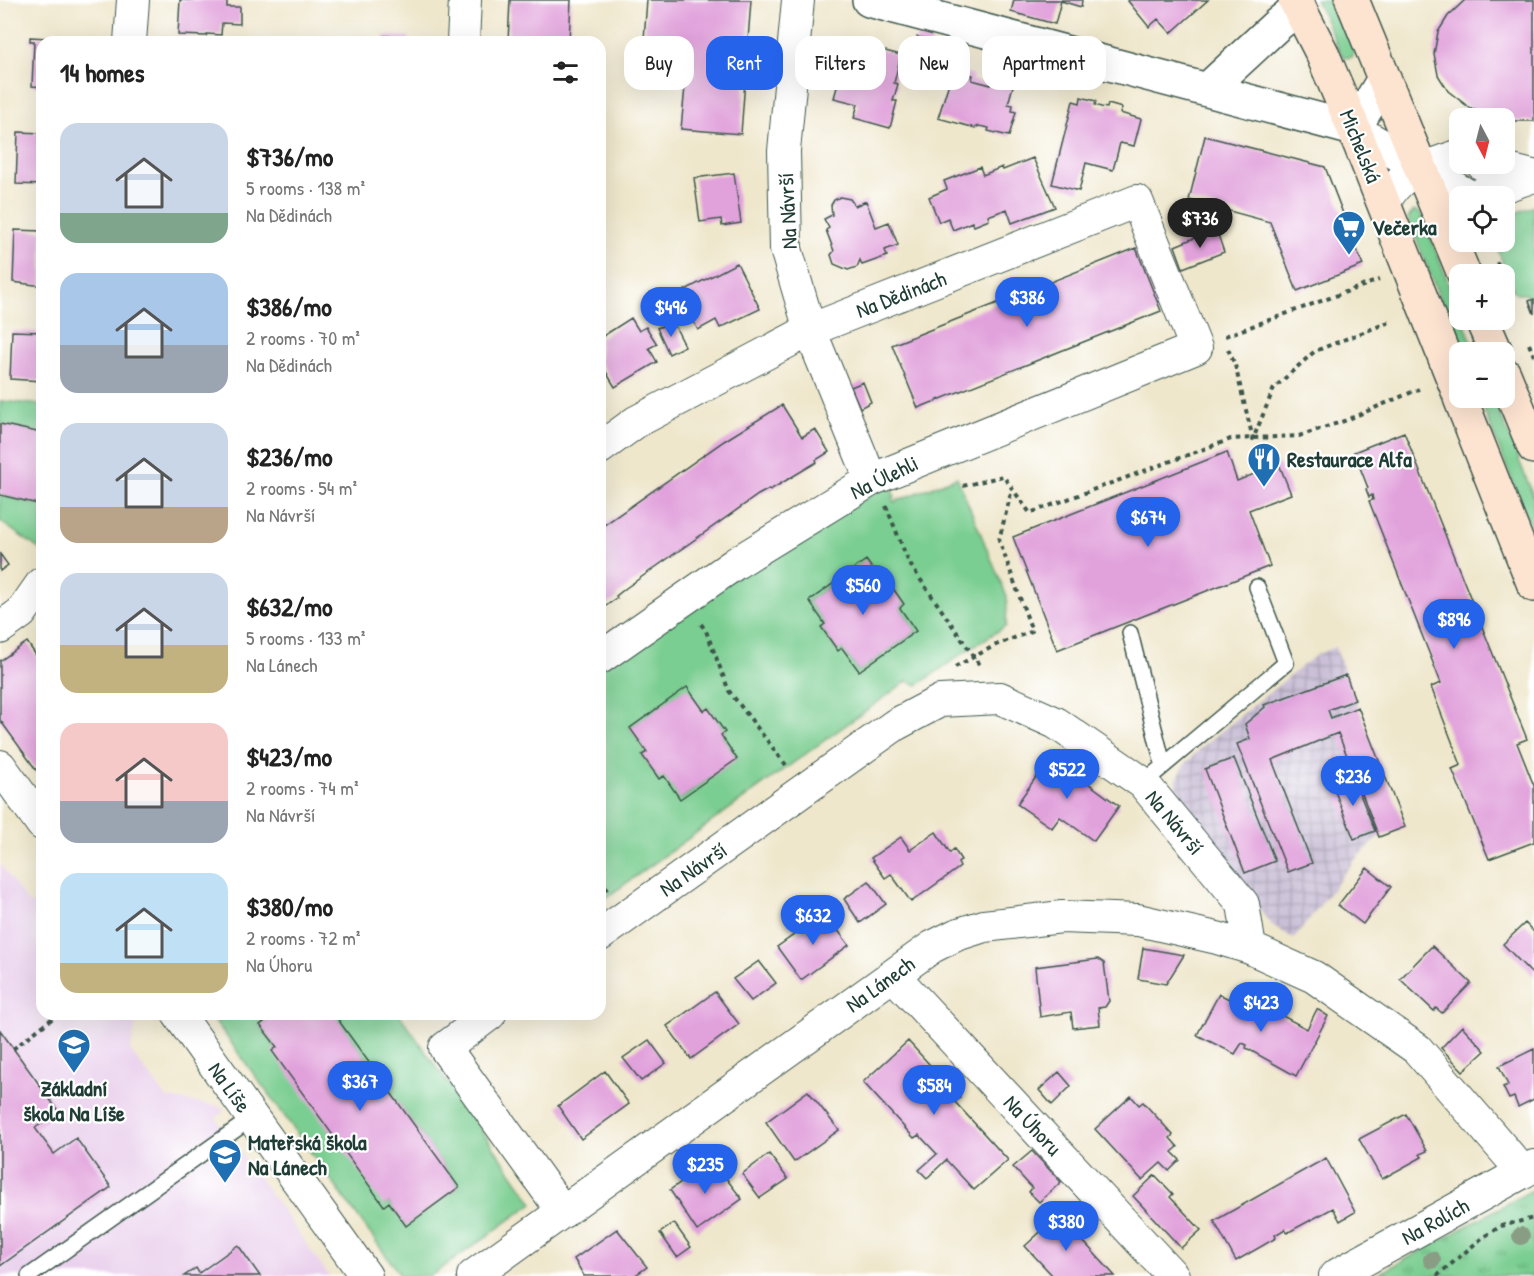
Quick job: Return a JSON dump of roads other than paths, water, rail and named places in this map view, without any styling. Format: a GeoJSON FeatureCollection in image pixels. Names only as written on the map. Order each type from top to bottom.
{"type":"FeatureCollection","features":[{"type":"Feature","properties":{"kind":"main road","name":"Michelská"},"geometry":{"type":"LineString","coordinates":[[1352,0],[1421,169],[1449,214]]}},
{"type":"Feature","properties":{"kind":"main road","name":"Michelská"},"geometry":{"type":"LineString","coordinates":[[1297,4],[1322,53],[1354,129],[1449,369]]}},
{"type":"Feature","properties":{"kind":"main road"},"geometry":{"type":"LineString","coordinates":[[1515,401],[1534,447]]}},
{"type":"Feature","properties":{"kind":"main road","name":"Michelská"},"geometry":{"type":"LineString","coordinates":[[1464,408],[1534,585]]}},
{"type":"Feature","properties":{"kind":"street"},"geometry":{"type":"LineString","coordinates":[[130,36],[133,0]]}},
{"type":"Feature","properties":{"kind":"street"},"geometry":{"type":"LineString","coordinates":[[463,36],[465,0]]}},
{"type":"Feature","properties":{"kind":"street","name":"Na Návrší"},"geometry":{"type":"LineString","coordinates":[[798,0],[784,151],[786,249],[810,330],[871,480]]}},
{"type":"Feature","properties":{"kind":"street"},"geometry":{"type":"LineString","coordinates":[[869,0],[1354,129],[1451,186]]}},
{"type":"Feature","properties":{"kind":"street"},"geometry":{"type":"LineString","coordinates":[[1207,90],[1297,4]]}},
{"type":"Feature","properties":{"kind":"street"},"geometry":{"type":"LineString","coordinates":[[1354,129],[1384,79]]}},
{"type":"Feature","properties":{"kind":"street"},"geometry":{"type":"LineString","coordinates":[[1404,127],[1429,144],[1449,152]]}},
{"type":"Feature","properties":{"kind":"street"},"geometry":{"type":"LineString","coordinates":[[1384,204],[1396,183],[1421,169],[1449,163]]}},
{"type":"Feature","properties":{"kind":"street"},"geometry":{"type":"LineString","coordinates":[[1515,171],[1534,176]]}},
{"type":"Feature","properties":{"kind":"street"},"geometry":{"type":"LineString","coordinates":[[1505,186],[1534,176]]}},
{"type":"Feature","properties":{"kind":"street","name":"Na Dědinách"},"geometry":{"type":"LineString","coordinates":[[606,444],[636,422],[810,330],[1137,201],[1196,348]]}},
{"type":"Feature","properties":{"kind":"street","name":"Na Úlehli"},"geometry":{"type":"LineString","coordinates":[[606,654],[736,563],[871,480],[1196,348]]}},
{"type":"Feature","properties":{"kind":"street"},"geometry":{"type":"LineString","coordinates":[[0,628],[21,613],[36,592]]}},
{"type":"Feature","properties":{"kind":"street","name":"Na Návrší"},"geometry":{"type":"LineString","coordinates":[[606,930],[896,725],[940,701],[1000,698],[1056,723],[1153,774],[1243,904],[1250,948]]}},
{"type":"Feature","properties":{"kind":"street"},"geometry":{"type":"LineString","coordinates":[[0,766],[36,816]]}},
{"type":"Feature","properties":{"kind":"street","name":"Na Lánech"},"geometry":{"type":"LineString","coordinates":[[473,1276],[932,947],[956,935],[984,926],[1062,917],[1138,921],[1217,938],[1250,948]]}},
{"type":"Feature","properties":{"kind":"street"},"geometry":{"type":"LineString","coordinates":[[1250,948],[1314,977],[1417,1049],[1529,1169]]}},
{"type":"Feature","properties":{"kind":"street","name":"Na Úhoru"},"geometry":{"type":"LineString","coordinates":[[893,975],[1173,1276]]}},
{"type":"Feature","properties":{"kind":"street","name":"Na Líše"},"geometry":{"type":"LineString","coordinates":[[182,1020],[366,1276]]}},
{"type":"Feature","properties":{"kind":"street"},"geometry":{"type":"LineString","coordinates":[[482,1020],[445,1048],[563,1212]]}},
{"type":"Feature","properties":{"kind":"street","name":"Na Rolích"},"geometry":{"type":"LineString","coordinates":[[1335,1276],[1529,1169]]}},
{"type":"Feature","properties":{"kind":"lane"},"geometry":{"type":"LineString","coordinates":[[1153,774],[1286,663],[1257,587]]}},
{"type":"Feature","properties":{"kind":"lane"},"geometry":{"type":"LineString","coordinates":[[1130,633],[1153,774]]}},
{"type":"Feature","properties":{"kind":"lane"},"geometry":{"type":"LineString","coordinates":[[29,1276],[252,1118]]}},
{"type":"Feature","properties":{"kind":"place","name":"Večerka"},"geometry":{"type":"Point","coordinates":[1349,256]}},
{"type":"Feature","properties":{"kind":"place","name":"Restaurace Alfa"},"geometry":{"type":"Point","coordinates":[1264,488]}},
{"type":"Feature","properties":{"kind":"place","name":"Základní škola Na Líše"},"geometry":{"type":"Point","coordinates":[74,1074]}},
{"type":"Feature","properties":{"kind":"place","name":"Mateřská škola Na Lánech"},"geometry":{"type":"Point","coordinates":[225,1184]}}]}
